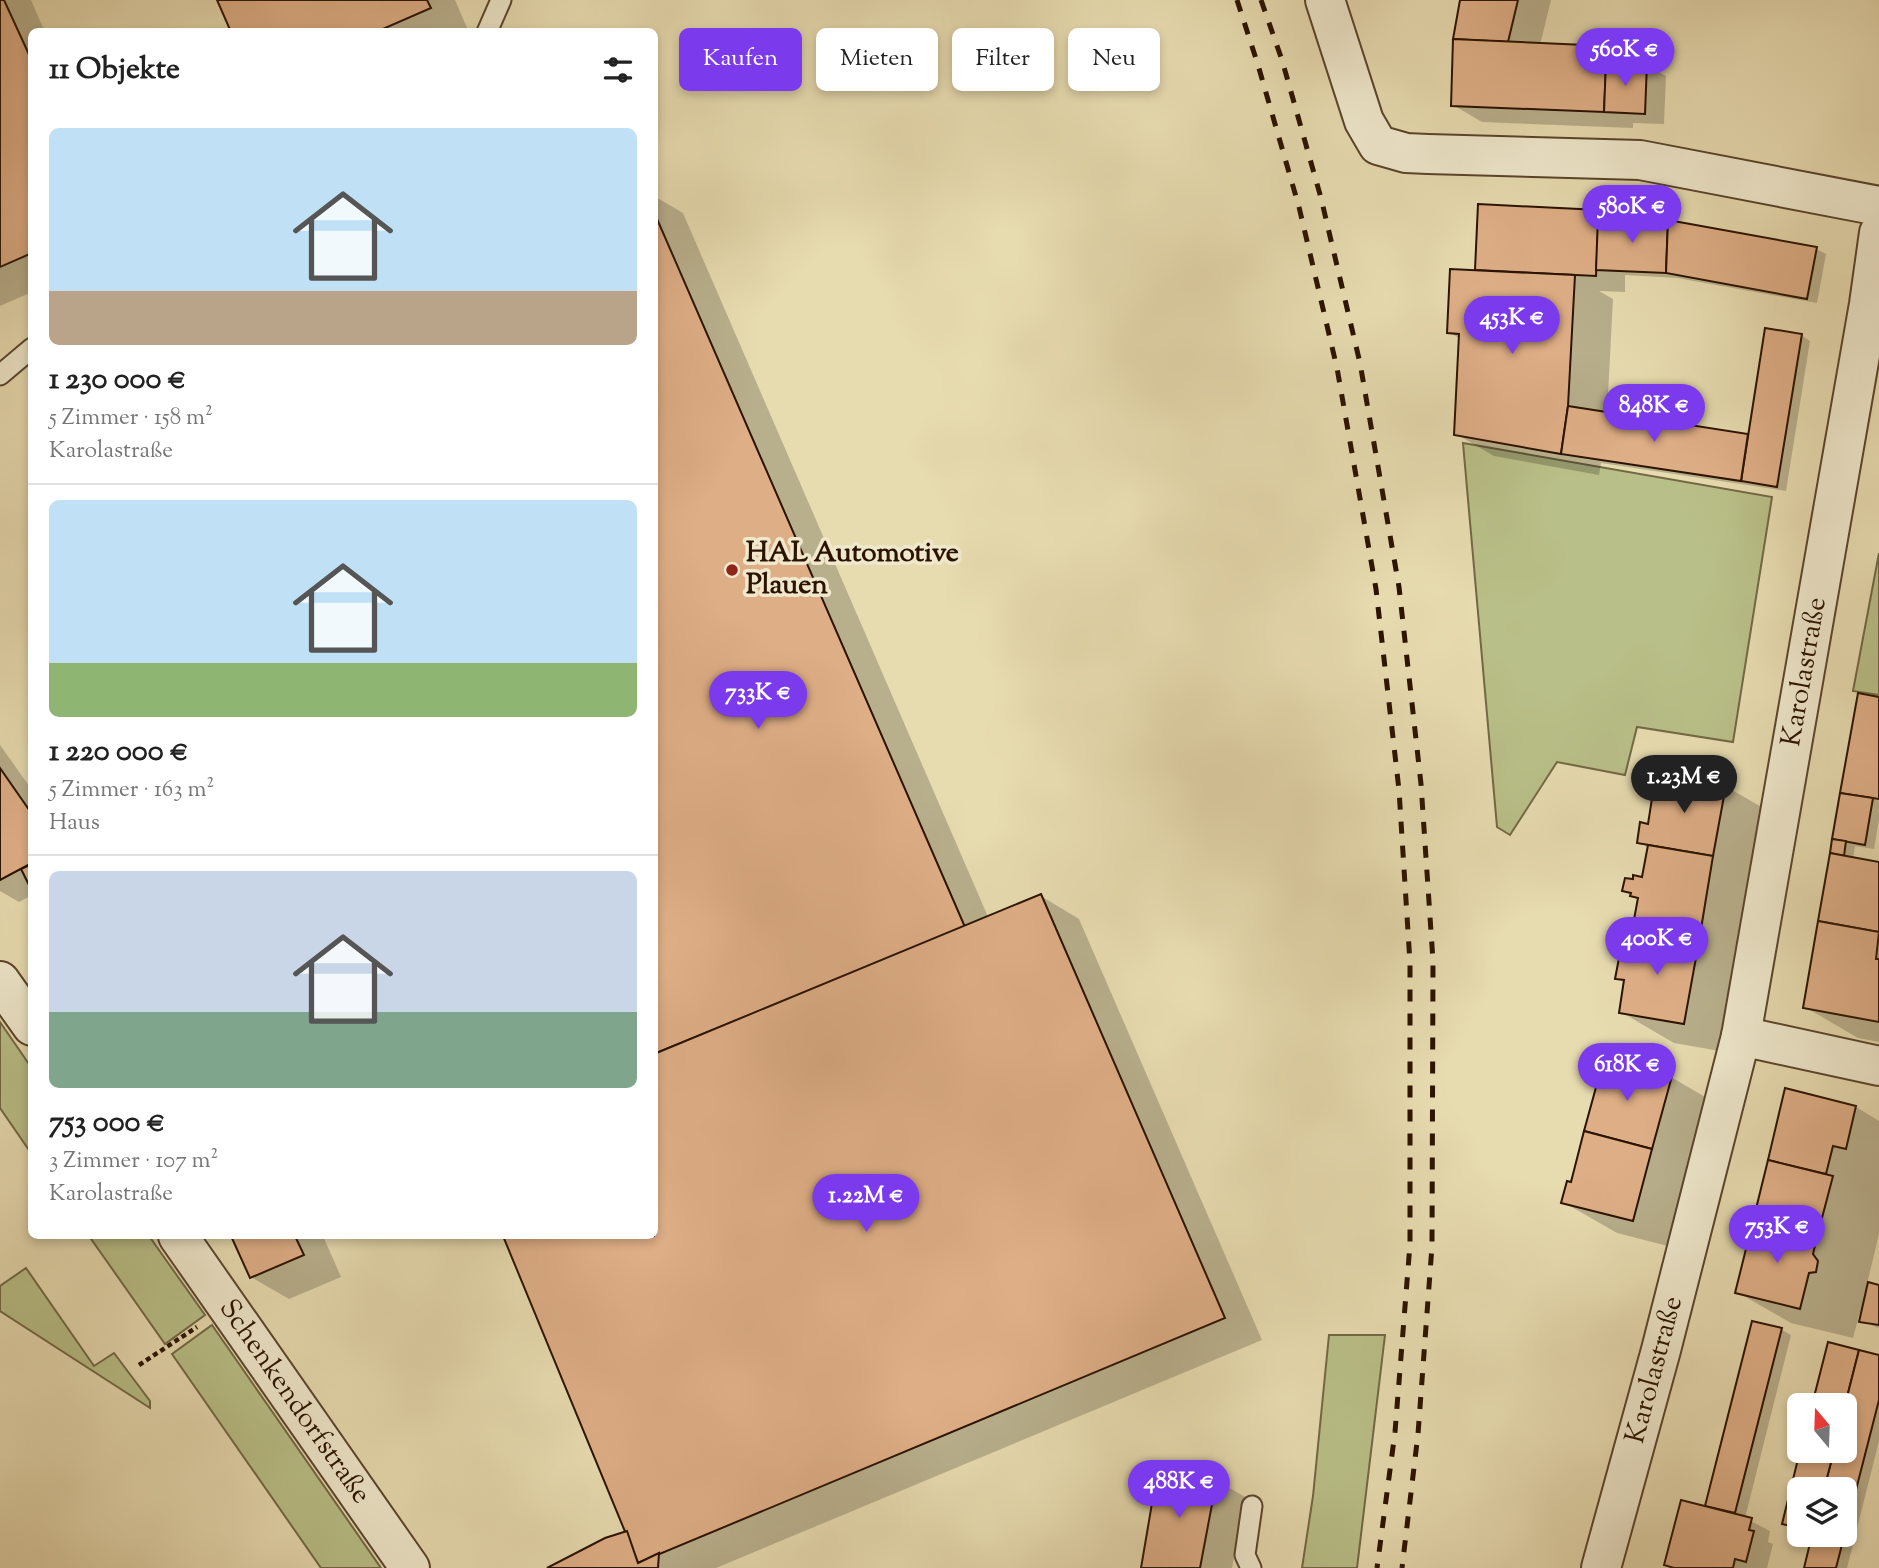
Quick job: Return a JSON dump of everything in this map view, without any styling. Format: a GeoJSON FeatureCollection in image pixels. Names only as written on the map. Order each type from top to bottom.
{"type":"FeatureCollection","features":[{"type":"Feature","properties":{"kind":"street"},"geometry":{"type":"LineString","coordinates":[[1325,0],[1364,121],[1378,145],[1406,153],[1640,160],[1879,206]]}},
{"type":"Feature","properties":{"kind":"street","name":"Karolastraße"},"geometry":{"type":"LineString","coordinates":[[1601,1568],[1661,1350],[1741,1036],[1874,306],[1879,233]]}},
{"type":"Feature","properties":{"kind":"street"},"geometry":{"type":"LineString","coordinates":[[0,981],[28,1020]]}},
{"type":"Feature","properties":{"kind":"street"},"geometry":{"type":"LineString","coordinates":[[1741,1036],[1879,1066]]}},
{"type":"Feature","properties":{"kind":"street","name":"Schenkendorfstraße"},"geometry":{"type":"LineString","coordinates":[[180,1239],[410,1568]]}},
{"type":"Feature","properties":{"kind":"lane"},"geometry":{"type":"LineString","coordinates":[[489,28],[501,0]]}},
{"type":"Feature","properties":{"kind":"lane"},"geometry":{"type":"LineString","coordinates":[[0,375],[28,351]]}},
{"type":"Feature","properties":{"kind":"lane"},"geometry":{"type":"LineString","coordinates":[[1251,1568],[1245,1555],[1252,1506]]}},
{"type":"Feature","properties":{"kind":"path"},"geometry":{"type":"LineString","coordinates":[[139,1365],[228,1307]]}},
{"type":"Feature","properties":{"kind":"green space"},"geometry":{"type":"Polygon","coordinates":[[[1463,443],[1772,497],[1733,742],[1637,727],[1625,775],[1557,762],[1510,835],[1497,827],[1463,443]]]}},
{"type":"Feature","properties":{"kind":"green space"},"geometry":{"type":"Polygon","coordinates":[[[1879,553],[1879,695],[1853,691],[1879,553]]]}},
{"type":"Feature","properties":{"kind":"green space"},"geometry":{"type":"Polygon","coordinates":[[[0,1022],[28,1063],[28,1149],[0,1108],[0,1022]]]}},
{"type":"Feature","properties":{"kind":"green space"},"geometry":{"type":"Polygon","coordinates":[[[91,1239],[151,1239],[205,1315],[165,1344],[91,1239]]]}},
{"type":"Feature","properties":{"kind":"green space"},"geometry":{"type":"Polygon","coordinates":[[[26,1268],[94,1366],[114,1353],[150,1401],[150,1408],[0,1311],[0,1286],[26,1268]]]}},
{"type":"Feature","properties":{"kind":"green space"},"geometry":{"type":"Polygon","coordinates":[[[212,1325],[381,1568],[321,1568],[172,1354],[212,1325]]]}},
{"type":"Feature","properties":{"kind":"green space"},"geometry":{"type":"Polygon","coordinates":[[[1329,1335],[1385,1335],[1357,1568],[1302,1568],[1313,1496],[1329,1335]]]}},
{"type":"Feature","properties":{"kind":"building"},"geometry":{"type":"Polygon","coordinates":[[[0,0],[4,0],[28,52],[28,255],[0,267],[0,0]]]}},
{"type":"Feature","properties":{"kind":"building"},"geometry":{"type":"Polygon","coordinates":[[[217,0],[427,0],[431,8],[385,28],[229,28],[217,0]]]}},
{"type":"Feature","properties":{"kind":"building"},"geometry":{"type":"Polygon","coordinates":[[[1460,0],[1518,0],[1508,42],[1453,39],[1460,0]]]}},
{"type":"Feature","properties":{"kind":"building"},"geometry":{"type":"Polygon","coordinates":[[[1453,39],[1607,46],[1604,112],[1451,106],[1453,39]]]}},
{"type":"Feature","properties":{"kind":"building"},"geometry":{"type":"Polygon","coordinates":[[[1606,61],[1647,63],[1645,114],[1604,112],[1606,61]]]}},
{"type":"Feature","properties":{"kind":"building"},"geometry":{"type":"Polygon","coordinates":[[[1478,204],[1599,210],[1596,276],[1475,270],[1478,204]]]}},
{"type":"Feature","properties":{"kind":"building"},"geometry":{"type":"Polygon","coordinates":[[[1598,217],[1668,220],[1666,273],[1596,270],[1598,217]]]}},
{"type":"Feature","properties":{"kind":"building"},"geometry":{"type":"Polygon","coordinates":[[[1668,220],[1817,247],[1807,299],[1666,273],[1668,220]]]}},
{"type":"Feature","properties":{"kind":"building","name":"HAL Automotive Plauen"},"geometry":{"type":"Polygon","coordinates":[[[658,221],[965,927],[658,1052],[658,221]]]}},
{"type":"Feature","properties":{"kind":"building"},"geometry":{"type":"Polygon","coordinates":[[[1450,269],[1575,275],[1568,406],[1561,454],[1454,435],[1459,334],[1447,333],[1450,269]]]}},
{"type":"Feature","properties":{"kind":"building"},"geometry":{"type":"Polygon","coordinates":[[[1765,328],[1802,334],[1777,487],[1741,481],[1765,328]]]}},
{"type":"Feature","properties":{"kind":"building"},"geometry":{"type":"Polygon","coordinates":[[[1568,406],[1748,434],[1741,481],[1561,454],[1568,406]]]}},
{"type":"Feature","properties":{"kind":"building"},"geometry":{"type":"Polygon","coordinates":[[[1858,693],[1879,697],[1879,799],[1840,793],[1858,693]]]}},
{"type":"Feature","properties":{"kind":"building"},"geometry":{"type":"Polygon","coordinates":[[[0,768],[28,808],[28,865],[0,880],[0,768]]]}},
{"type":"Feature","properties":{"kind":"building"},"geometry":{"type":"Polygon","coordinates":[[[1656,773],[1726,785],[1713,856],[1637,843],[1640,822],[1648,824],[1656,773]]]}},
{"type":"Feature","properties":{"kind":"building"},"geometry":{"type":"Polygon","coordinates":[[[1840,793],[1873,798],[1865,845],[1832,839],[1840,793]]]}},
{"type":"Feature","properties":{"kind":"building"},"geometry":{"type":"Polygon","coordinates":[[[1832,839],[1846,841],[1844,856],[1830,853],[1832,839]]]}},
{"type":"Feature","properties":{"kind":"building"},"geometry":{"type":"Polygon","coordinates":[[[1648,845],[1713,856],[1699,941],[1632,930],[1638,898],[1622,891],[1625,878],[1633,879],[1633,875],[1642,877],[1648,845]]]}},
{"type":"Feature","properties":{"kind":"building"},"geometry":{"type":"Polygon","coordinates":[[[1830,853],[1879,862],[1879,932],[1818,921],[1830,853]]]}},
{"type":"Feature","properties":{"kind":"building"},"geometry":{"type":"Polygon","coordinates":[[[28,866],[28,883],[21,869],[28,866]]]}},
{"type":"Feature","properties":{"kind":"building"},"geometry":{"type":"Polygon","coordinates":[[[1041,894],[1225,1318],[638,1563],[504,1239],[658,1239],[658,1052],[1041,894]]]}},
{"type":"Feature","properties":{"kind":"building"},"geometry":{"type":"Polygon","coordinates":[[[1818,921],[1879,932],[1876,959],[1879,959],[1879,1022],[1803,1008],[1818,921]]]}},
{"type":"Feature","properties":{"kind":"building"},"geometry":{"type":"Polygon","coordinates":[[[1632,930],[1699,941],[1684,1024],[1619,1013],[1624,980],[1615,979],[1619,958],[1627,959],[1632,930]]]}},
{"type":"Feature","properties":{"kind":"building"},"geometry":{"type":"Polygon","coordinates":[[[1599,1057],[1672,1076],[1652,1149],[1584,1131],[1598,1080],[1593,1078],[1599,1057]]]}},
{"type":"Feature","properties":{"kind":"building"},"geometry":{"type":"Polygon","coordinates":[[[1785,1088],[1856,1106],[1846,1149],[1833,1146],[1826,1174],[1768,1160],[1785,1088]]]}},
{"type":"Feature","properties":{"kind":"building"},"geometry":{"type":"Polygon","coordinates":[[[1584,1131],[1652,1149],[1633,1221],[1561,1203],[1567,1181],[1571,1182],[1584,1131]]]}},
{"type":"Feature","properties":{"kind":"building"},"geometry":{"type":"Polygon","coordinates":[[[1768,1160],[1833,1176],[1817,1237],[1753,1221],[1768,1160]]]}},
{"type":"Feature","properties":{"kind":"building"},"geometry":{"type":"Polygon","coordinates":[[[1753,1221],[1817,1237],[1813,1254],[1818,1261],[1816,1272],[1809,1273],[1800,1309],[1735,1293],[1753,1221]]]}},
{"type":"Feature","properties":{"kind":"building"},"geometry":{"type":"Polygon","coordinates":[[[232,1239],[296,1239],[304,1255],[250,1278],[232,1239]]]}},
{"type":"Feature","properties":{"kind":"building"},"geometry":{"type":"Polygon","coordinates":[[[1868,1282],[1879,1285],[1879,1325],[1859,1322],[1868,1282]]]}},
{"type":"Feature","properties":{"kind":"building"},"geometry":{"type":"Polygon","coordinates":[[[1752,1321],[1782,1328],[1735,1513],[1705,1506],[1752,1321]]]}},
{"type":"Feature","properties":{"kind":"building"},"geometry":{"type":"Polygon","coordinates":[[[1828,1342],[1859,1350],[1848,1393],[1815,1393],[1828,1342]]]}},
{"type":"Feature","properties":{"kind":"building"},"geometry":{"type":"Polygon","coordinates":[[[1859,1350],[1879,1355],[1879,1400],[1857,1486],[1857,1477],[1827,1477],[1831,1463],[1857,1463],[1857,1393],[1848,1393],[1859,1350]]]}},
{"type":"Feature","properties":{"kind":"building"},"geometry":{"type":"Polygon","coordinates":[[[1797,1463],[1831,1463],[1827,1477],[1794,1477],[1797,1463]]]}},
{"type":"Feature","properties":{"kind":"building"},"geometry":{"type":"Polygon","coordinates":[[[1158,1468],[1217,1478],[1200,1568],[1141,1568],[1158,1468]]]}},
{"type":"Feature","properties":{"kind":"building"},"geometry":{"type":"Polygon","coordinates":[[[1681,1500],[1752,1518],[1749,1530],[1754,1531],[1746,1562],[1735,1559],[1733,1568],[1674,1568],[1664,1565],[1681,1500]]]}},
{"type":"Feature","properties":{"kind":"building"},"geometry":{"type":"Polygon","coordinates":[[[1787,1504],[1787,1525],[1782,1524],[1787,1504]]]}},
{"type":"Feature","properties":{"kind":"building"},"geometry":{"type":"Polygon","coordinates":[[[627,1531],[638,1563],[659,1553],[658,1568],[547,1568],[605,1538],[627,1531]]]}},
{"type":"Feature","properties":{"kind":"building"},"geometry":{"type":"Polygon","coordinates":[[[1809,1547],[1841,1547],[1836,1568],[1804,1568],[1809,1547]]]}},
{"type":"Feature","properties":{"kind":"railway"},"geometry":{"type":"LineString","coordinates":[[1237,0],[1299,207],[1337,368],[1376,589],[1399,790],[1410,963],[1410,1244],[1395,1432],[1377,1568]]}},
{"type":"Feature","properties":{"kind":"railway"},"geometry":{"type":"LineString","coordinates":[[1261,0],[1282,60],[1321,198],[1360,363],[1399,587],[1421,784],[1433,961],[1432,1246],[1418,1434],[1402,1568]]}},
{"type":"Feature","properties":{"kind":"place","name":"HAL Automotive Plauen"},"geometry":{"type":"Point","coordinates":[732,570]}}]}
